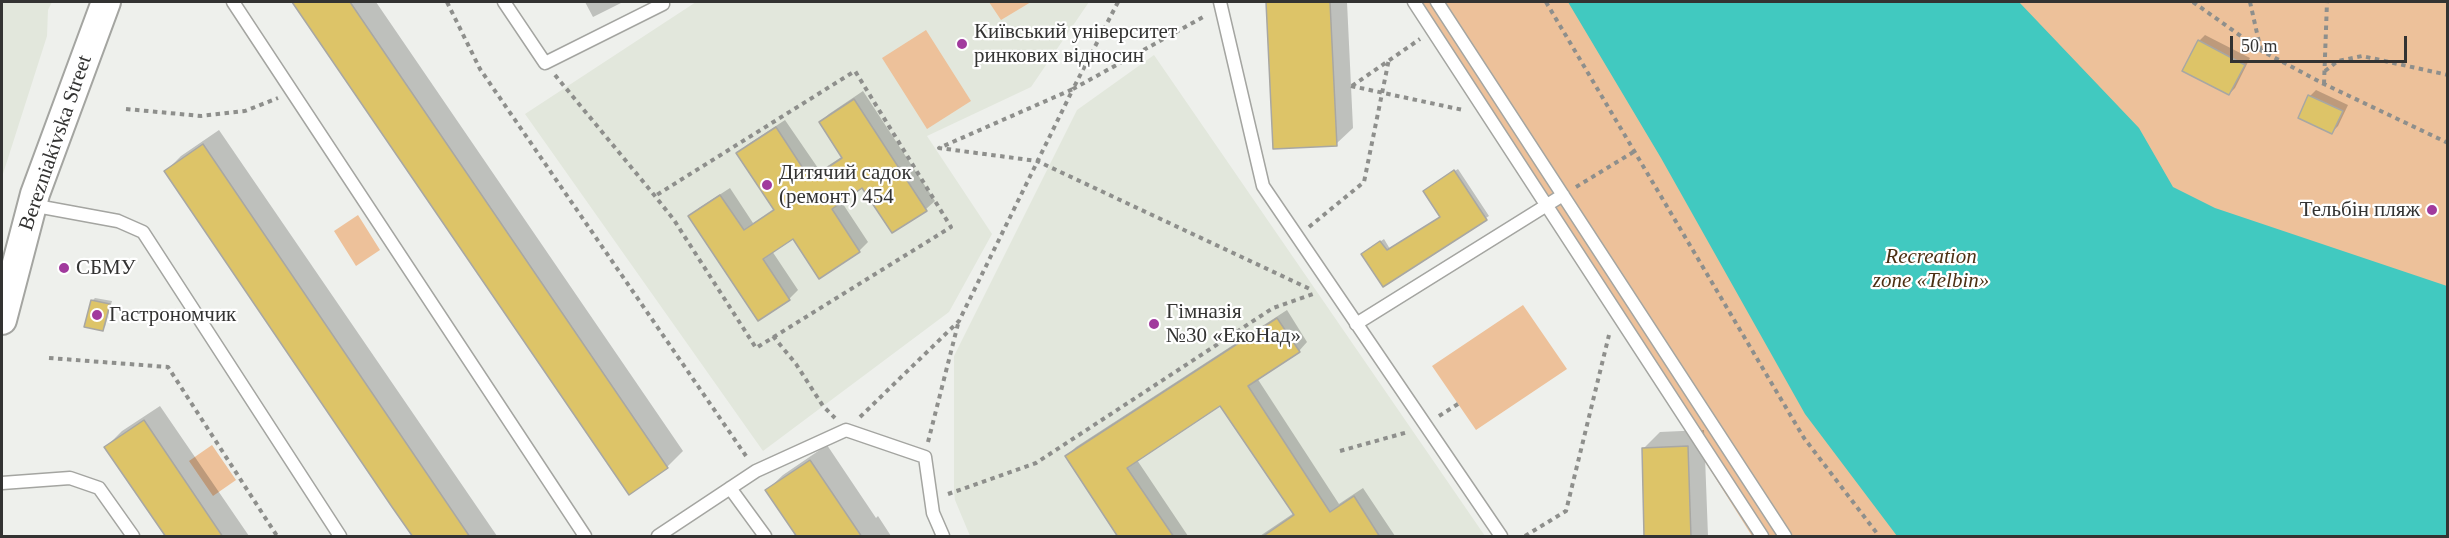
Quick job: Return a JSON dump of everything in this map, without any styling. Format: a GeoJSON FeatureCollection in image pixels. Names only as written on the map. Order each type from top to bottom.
{"type":"FeatureCollection","features":[{"type":"Feature","properties":{"kind":"street","name":"Berezniakivska Street"},"geometry":{"type":"LineString","coordinates":[[2,320],[32,205],[106,2]]}},
{"type":"Feature","properties":{"kind":"lane"},"geometry":{"type":"LineString","coordinates":[[233,2],[585,537]]}},
{"type":"Feature","properties":{"kind":"lane"},"geometry":{"type":"LineString","coordinates":[[504,2],[545,63],[663,4]]}},
{"type":"Feature","properties":{"kind":"lane"},"geometry":{"type":"LineString","coordinates":[[1414,2],[1762,537]]}},
{"type":"Feature","properties":{"kind":"lane"},"geometry":{"type":"LineString","coordinates":[[1437,2],[1785,537]]}},
{"type":"Feature","properties":{"kind":"lane"},"geometry":{"type":"LineString","coordinates":[[1221,4],[1263,186],[1501,537]]}},
{"type":"Feature","properties":{"kind":"lane"},"geometry":{"type":"LineString","coordinates":[[1356,324],[1563,195]]}},
{"type":"Feature","properties":{"kind":"lane"},"geometry":{"type":"LineString","coordinates":[[32,205],[118,221],[143,232],[340,537]]}},
{"type":"Feature","properties":{"kind":"lane"},"geometry":{"type":"LineString","coordinates":[[658,537],[756,471],[846,430],[924,457],[933,513],[943,537]]}},
{"type":"Feature","properties":{"kind":"lane"},"geometry":{"type":"LineString","coordinates":[[2,483],[70,478],[99,488],[133,537]]}},
{"type":"Feature","properties":{"kind":"lane"},"geometry":{"type":"LineString","coordinates":[[730,488],[765,537]]}},
{"type":"Feature","properties":{"kind":"path"},"geometry":{"type":"LineString","coordinates":[[447,2],[480,69],[756,471]]}},
{"type":"Feature","properties":{"kind":"path"},"geometry":{"type":"LineString","coordinates":[[924,457],[958,321],[1072,89],[1118,2]]}},
{"type":"Feature","properties":{"kind":"path"},"geometry":{"type":"LineString","coordinates":[[1546,2],[1804,438],[1879,537]]}},
{"type":"Feature","properties":{"kind":"path"},"geometry":{"type":"LineString","coordinates":[[2193,2],[2262,51],[2324,84],[2448,143]]}},
{"type":"Feature","properties":{"kind":"path"},"geometry":{"type":"LineString","coordinates":[[2250,2],[2262,51]]}},
{"type":"Feature","properties":{"kind":"path"},"geometry":{"type":"LineString","coordinates":[[2324,84],[2327,2]]}},
{"type":"Feature","properties":{"kind":"path"},"geometry":{"type":"LineString","coordinates":[[1221,4],[1072,89],[939,147],[1037,161],[1317,292]]}},
{"type":"Feature","properties":{"kind":"path"},"geometry":{"type":"LineString","coordinates":[[1432,30],[1351,86],[1487,114]]}},
{"type":"Feature","properties":{"kind":"path"},"geometry":{"type":"LineString","coordinates":[[2325,71],[2338,61],[2362,56],[2448,75]]}},
{"type":"Feature","properties":{"kind":"path"},"geometry":{"type":"LineString","coordinates":[[1297,237],[1364,182],[1389,59]]}},
{"type":"Feature","properties":{"kind":"path"},"geometry":{"type":"LineString","coordinates":[[545,63],[674,220],[756,348],[951,227],[855,71],[655,196]]}},
{"type":"Feature","properties":{"kind":"path"},"geometry":{"type":"LineString","coordinates":[[126,109],[201,116],[245,111],[292,92]]}},
{"type":"Feature","properties":{"kind":"path"},"geometry":{"type":"LineString","coordinates":[[1578,186],[1635,151]]}},
{"type":"Feature","properties":{"kind":"path"},"geometry":{"type":"LineString","coordinates":[[931,501],[1036,463],[1273,308],[1317,292],[1329,284]]}},
{"type":"Feature","properties":{"kind":"path"},"geometry":{"type":"LineString","coordinates":[[1525,537],[1566,511],[1615,311]]}},
{"type":"Feature","properties":{"kind":"path"},"geometry":{"type":"LineString","coordinates":[[773,336],[796,364],[823,406],[846,430],[958,321]]}},
{"type":"Feature","properties":{"kind":"path"},"geometry":{"type":"LineString","coordinates":[[49,358],[168,367],[277,537]]}},
{"type":"Feature","properties":{"kind":"path"},"geometry":{"type":"LineString","coordinates":[[1340,451],[1412,431],[1458,404]]}},
{"type":"Feature","properties":{"kind":"shaded area"},"geometry":{"type":"Polygon","coordinates":[[[2,2],[52,2],[48,10],[47,36],[2,177],[2,2]]]}},
{"type":"Feature","properties":{"kind":"shaded area","name":"Дитячий садок (ремонт) 454"},"geometry":{"type":"Polygon","coordinates":[[[696,2],[1089,2],[1031,87],[927,136],[992,234],[949,312],[763,451],[525,114],[696,2]]]}},
{"type":"Feature","properties":{"kind":"shaded area","name":"Гімназія №30 «ЕкоНад»"},"geometry":{"type":"Polygon","coordinates":[[[1154,55],[1485,536],[970,536],[955,500],[954,491],[954,356],[1077,110],[1154,55]]]}},
{"type":"Feature","properties":{"kind":"green space"},"geometry":{"type":"Polygon","coordinates":[[[989,2],[1031,2],[1001,20],[989,2]]]}},
{"type":"Feature","properties":{"kind":"green space","name":"Recreation zone «Telbin»"},"geometry":{"type":"Polygon","coordinates":[[[1415,2],[2447,2],[2447,536],[1752,536],[1415,2]]]}},
{"type":"Feature","properties":{"kind":"green space"},"geometry":{"type":"Polygon","coordinates":[[[926,30],[971,101],[927,129],[882,58],[926,30]]]}},
{"type":"Feature","properties":{"kind":"green space"},"geometry":{"type":"Polygon","coordinates":[[[358,215],[380,250],[356,266],[334,231],[358,215]]]}},
{"type":"Feature","properties":{"kind":"green space"},"geometry":{"type":"Polygon","coordinates":[[[1523,305],[1567,369],[1476,430],[1432,366],[1523,305]]]}},
{"type":"Feature","properties":{"kind":"green space"},"geometry":{"type":"Polygon","coordinates":[[[212,445],[236,480],[213,496],[189,461],[212,445]]]}},
{"type":"Feature","properties":{"kind":"water","name":"Recreation zone «Telbin»"},"geometry":{"type":"Polygon","coordinates":[[[1568,2],[2019,2],[2139,128],[2173,187],[2215,208],[2447,286],[2447,536],[1897,536],[1805,414],[1661,158],[1568,2]]]}},
{"type":"Feature","properties":{"kind":"building"},"geometry":{"type":"Polygon","coordinates":[[[292,2],[350,2],[668,468],[629,495],[292,2]]]}},
{"type":"Feature","properties":{"kind":"building"},"geometry":{"type":"Polygon","coordinates":[[[1266,2],[1330,2],[1337,146],[1273,149],[1266,2]]]}},
{"type":"Feature","properties":{"kind":"building"},"geometry":{"type":"Polygon","coordinates":[[[2198,40],[2245,65],[2229,95],[2182,71],[2198,40]]]}},
{"type":"Feature","properties":{"kind":"building"},"geometry":{"type":"Polygon","coordinates":[[[2308,95],[2343,111],[2332,134],[2298,118],[2308,95]]]}},
{"type":"Feature","properties":{"kind":"building"},"geometry":{"type":"Polygon","coordinates":[[[854,99],[927,211],[892,233],[862,188],[832,209],[860,252],[819,279],[793,239],[763,259],[790,300],[758,321],[688,216],[720,195],[744,230],[774,210],[736,153],[776,127],[810,179],[842,158],[819,122],[854,99]]]}},
{"type":"Feature","properties":{"kind":"building"},"geometry":{"type":"Polygon","coordinates":[[[203,144],[470,537],[413,537],[392,507],[164,171],[203,144]]]}},
{"type":"Feature","properties":{"kind":"building"},"geometry":{"type":"Polygon","coordinates":[[[1454,170],[1487,220],[1383,287],[1361,254],[1380,241],[1387,250],[1440,217],[1423,191],[1454,170]]]}},
{"type":"Feature","properties":{"kind":"building","name":"Гастрономчик"},"geometry":{"type":"Polygon","coordinates":[[[91,300],[110,304],[103,331],[84,327],[91,300]]]}},
{"type":"Feature","properties":{"kind":"building"},"geometry":{"type":"Polygon","coordinates":[[[1277,318],[1300,352],[1248,386],[1330,512],[1354,496],[1380,537],[1262,537],[1294,515],[1220,406],[1127,468],[1174,537],[1118,537],[1065,456],[1277,318]]]}},
{"type":"Feature","properties":{"kind":"building"},"geometry":{"type":"Polygon","coordinates":[[[144,420],[223,537],[166,537],[104,447],[144,420]]]}},
{"type":"Feature","properties":{"kind":"building"},"geometry":{"type":"Polygon","coordinates":[[[1688,446],[1691,537],[1644,537],[1642,448],[1688,446]]]}},
{"type":"Feature","properties":{"kind":"building"},"geometry":{"type":"Polygon","coordinates":[[[810,460],[862,537],[797,537],[765,490],[810,460]]]}},
{"type":"Feature","properties":{"kind":"place","name":"Київський університет ринкових відносин"},"geometry":{"type":"Point","coordinates":[962,44]}},
{"type":"Feature","properties":{"kind":"place","name":"Дитячий садок (ремонт) 454"},"geometry":{"type":"Point","coordinates":[767,185]}},
{"type":"Feature","properties":{"kind":"place","name":"Тельбін пляж"},"geometry":{"type":"Point","coordinates":[2432,210]}},
{"type":"Feature","properties":{"kind":"place","name":"СБМУ"},"geometry":{"type":"Point","coordinates":[64,268]}},
{"type":"Feature","properties":{"kind":"place","name":"Гастрономчик"},"geometry":{"type":"Point","coordinates":[97,315]}},
{"type":"Feature","properties":{"kind":"place","name":"Гімназія №30 «ЕкоНад»"},"geometry":{"type":"Point","coordinates":[1154,324]}}]}
